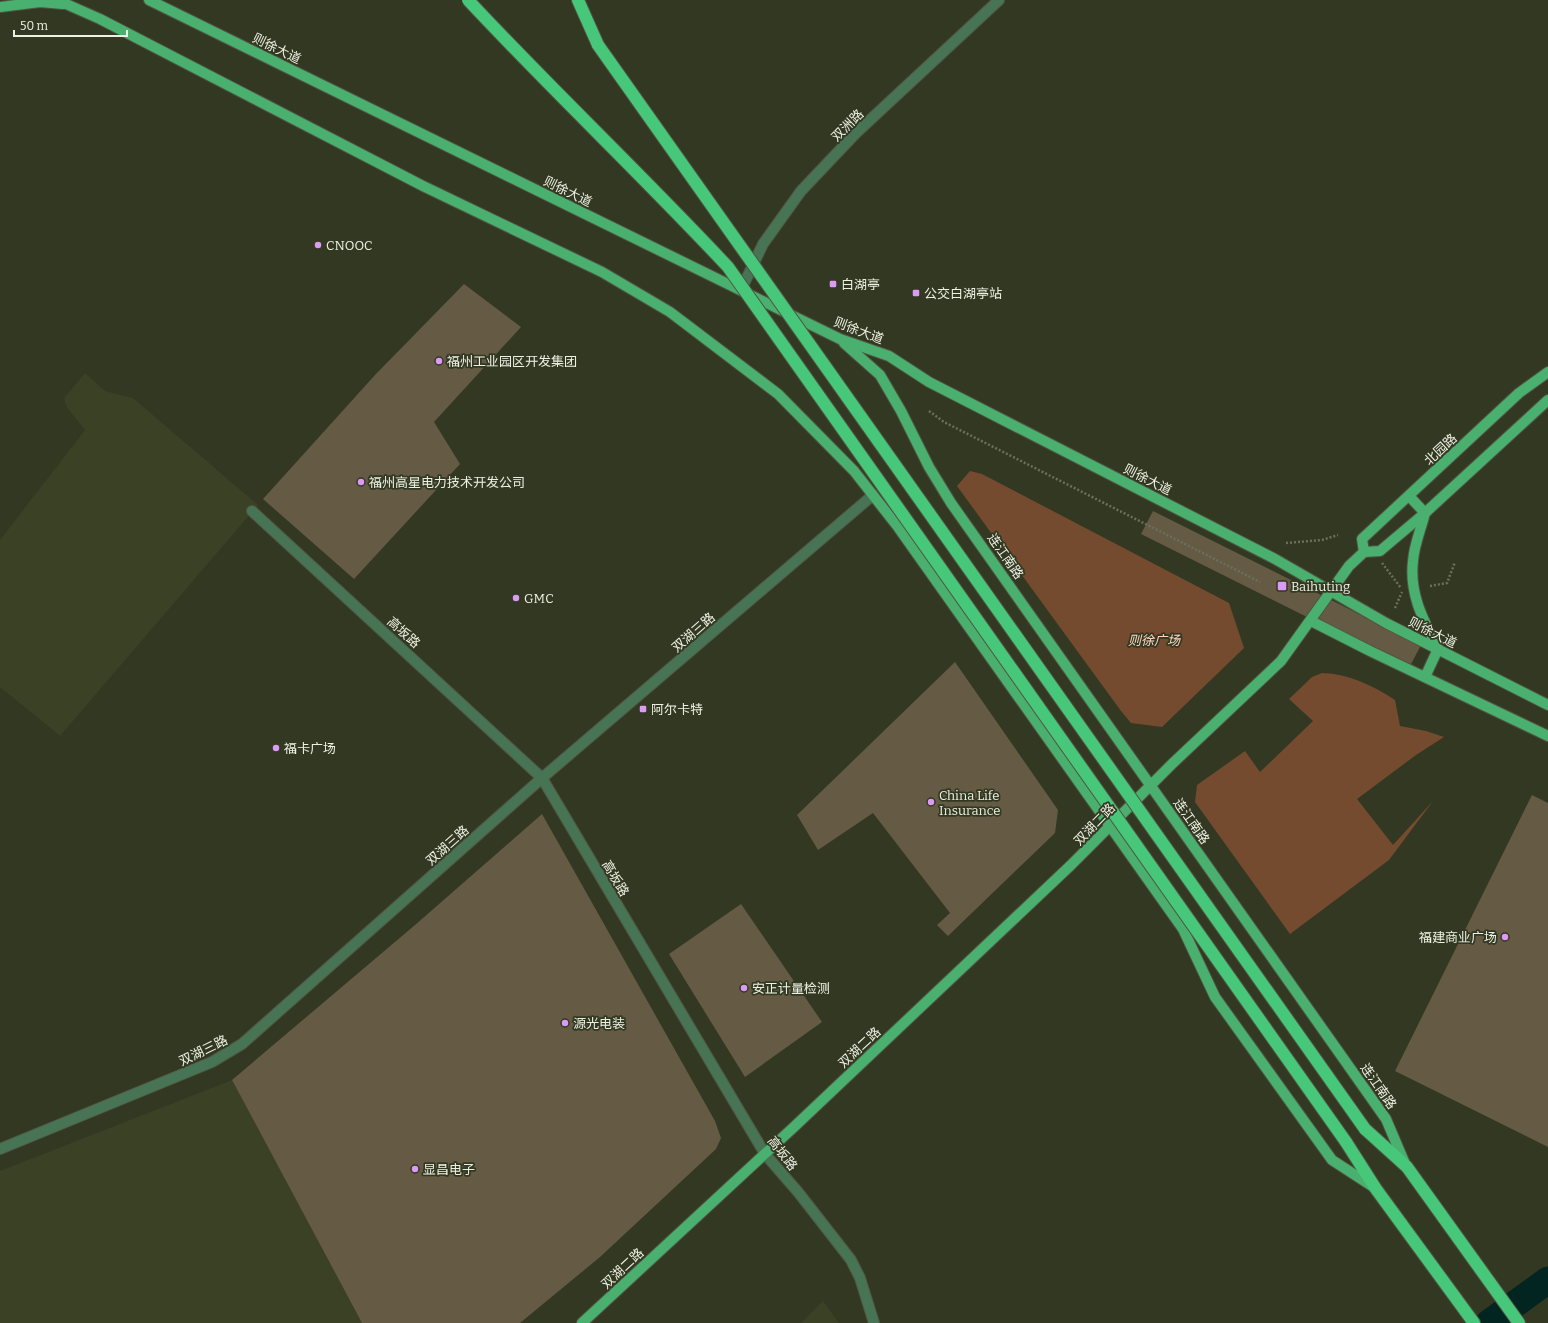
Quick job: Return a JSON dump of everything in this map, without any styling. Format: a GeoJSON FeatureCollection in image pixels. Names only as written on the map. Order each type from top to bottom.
{"type":"FeatureCollection","features":[{"type":"Feature","properties":{"kind":"highway"},"geometry":{"type":"LineString","coordinates":[[468,0],[519,55],[664,198],[728,267],[1346,1142],[1376,1189],[1471,1320]]}},
{"type":"Feature","properties":{"kind":"highway"},"geometry":{"type":"LineString","coordinates":[[578,0],[598,45],[1365,1129],[1406,1167]]}},
{"type":"Feature","properties":{"kind":"highway","name":"连江南路"},"geometry":{"type":"LineString","coordinates":[[1406,1167],[1519,1323]]}},
{"type":"Feature","properties":{"kind":"main road"},"geometry":{"type":"LineString","coordinates":[[57,0],[114,26],[423,186],[602,272],[670,312],[778,394],[830,445],[898,527],[1111,825],[1183,929],[1215,997],[1332,1160],[1376,1189]]}},
{"type":"Feature","properties":{"kind":"main road","name":"则徐大道"},"geometry":{"type":"LineString","coordinates":[[150,0],[840,339],[889,356],[929,382],[1275,559],[1386,623],[1548,705]]}},
{"type":"Feature","properties":{"kind":"main road"},"geometry":{"type":"LineString","coordinates":[[0,7],[40,2],[67,5]]}},
{"type":"Feature","properties":{"kind":"main road","name":"连江南路"},"geometry":{"type":"LineString","coordinates":[[840,339],[880,375],[901,411],[929,468],[951,504],[1386,1119],[1406,1167]]}},
{"type":"Feature","properties":{"kind":"main road","name":"北园路"},"geometry":{"type":"LineString","coordinates":[[1364,552],[1362,538],[1519,393],[1548,372]]}},
{"type":"Feature","properties":{"kind":"main road"},"geometry":{"type":"LineString","coordinates":[[1548,400],[1425,513],[1380,551],[1364,552],[1349,566],[1311,621],[1548,736]]}},
{"type":"Feature","properties":{"kind":"main road"},"geometry":{"type":"LineString","coordinates":[[1408,496],[1425,513]]}},
{"type":"Feature","properties":{"kind":"main road"},"geometry":{"type":"LineString","coordinates":[[1425,513],[1413,560],[1413,589],[1421,615],[1438,649],[1425,677]]}},
{"type":"Feature","properties":{"kind":"main road","name":"双湖二路"},"geometry":{"type":"LineString","coordinates":[[582,1323],[765,1154],[1082,855],[1150,785],[1281,661],[1311,621]]}},
{"type":"Feature","properties":{"kind":"street","name":"双洲路"},"geometry":{"type":"LineString","coordinates":[[741,290],[763,244],[801,191],[856,133],[998,0]]}},
{"type":"Feature","properties":{"kind":"street","name":"双湖三路"},"geometry":{"type":"LineString","coordinates":[[0,1149],[212,1062],[233,1051],[268,1023],[542,778],[873,495]]}},
{"type":"Feature","properties":{"kind":"street","name":"高坂路"},"geometry":{"type":"LineString","coordinates":[[252,512],[542,778],[765,1154],[798,1192],[851,1260],[860,1278],[874,1323]]}},
{"type":"Feature","properties":{"kind":"path"},"geometry":{"type":"LineString","coordinates":[[929,411],[944,422],[1260,582]]}},
{"type":"Feature","properties":{"kind":"path"},"geometry":{"type":"LineString","coordinates":[[1286,543],[1322,540],[1338,535]]}},
{"type":"Feature","properties":{"kind":"path"},"geometry":{"type":"LineString","coordinates":[[1430,586],[1447,583],[1455,562]]}},
{"type":"Feature","properties":{"kind":"path"},"geometry":{"type":"LineString","coordinates":[[1382,563],[1403,591],[1395,608]]}},
{"type":"Feature","properties":{"kind":"shaded area"},"geometry":{"type":"Polygon","coordinates":[[[85,373],[105,391],[133,398],[258,505],[60,736],[0,687],[0,540],[85,430],[66,406],[64,398],[85,373]]]}},
{"type":"Feature","properties":{"kind":"shaded area"},"geometry":{"type":"Polygon","coordinates":[[[232,1080],[362,1323],[0,1323],[0,1171],[232,1080]]]}},
{"type":"Feature","properties":{"kind":"shaded area"},"geometry":{"type":"Polygon","coordinates":[[[823,1301],[839,1323],[801,1323],[823,1301]]]}},
{"type":"Feature","properties":{"kind":"green space","name":"则徐广场"},"geometry":{"type":"Polygon","coordinates":[[[970,471],[982,474],[1229,603],[1244,648],[1162,727],[1131,723],[957,486],[970,471]]]}},
{"type":"Feature","properties":{"kind":"green space"},"geometry":{"type":"Polygon","coordinates":[[[1322,673],[1351,678],[1378,690],[1395,700],[1400,726],[1426,731],[1444,737],[1416,755],[1357,799],[1393,845],[1433,801],[1389,860],[1290,934],[1195,802],[1197,785],[1245,751],[1260,772],[1313,721],[1289,699],[1312,677],[1322,673]]]}},
{"type":"Feature","properties":{"kind":"building","name":"福州高星电力技术开发公司"},"geometry":{"type":"Polygon","coordinates":[[[464,284],[521,327],[434,422],[460,464],[354,579],[263,499],[375,375],[464,284]]]}},
{"type":"Feature","properties":{"kind":"building"},"geometry":{"type":"Polygon","coordinates":[[[1153,511],[1421,645],[1409,668],[1141,534],[1153,511]]]}},
{"type":"Feature","properties":{"kind":"building","name":"China Life Insurance"},"geometry":{"type":"Polygon","coordinates":[[[955,662],[1058,810],[1055,833],[948,936],[937,925],[950,913],[873,813],[818,850],[797,815],[955,662]]]}},
{"type":"Feature","properties":{"kind":"building","name":"福建商业广场"},"geometry":{"type":"Polygon","coordinates":[[[1532,795],[1548,803],[1548,1147],[1395,1071],[1532,795]]]}},
{"type":"Feature","properties":{"kind":"building"},"geometry":{"type":"Polygon","coordinates":[[[542,814],[715,1121],[721,1138],[716,1149],[600,1257],[520,1323],[362,1323],[232,1080],[415,925],[542,814]]]}},
{"type":"Feature","properties":{"kind":"building","name":"安正计量检测"},"geometry":{"type":"Polygon","coordinates":[[[741,904],[822,1022],[745,1077],[669,954],[741,904]]]}},
{"type":"Feature","properties":{"kind":"waterway"},"geometry":{"type":"LineString","coordinates":[[1489,1323],[1548,1280]]}},
{"type":"Feature","properties":{"kind":"place","name":"CNOOC"},"geometry":{"type":"Point","coordinates":[318,245]}},
{"type":"Feature","properties":{"kind":"place","name":"白湖亭"},"geometry":{"type":"Point","coordinates":[833,284]}},
{"type":"Feature","properties":{"kind":"place","name":"公交白湖亭站"},"geometry":{"type":"Point","coordinates":[916,293]}},
{"type":"Feature","properties":{"kind":"place","name":"福州工业园区开发集团"},"geometry":{"type":"Point","coordinates":[439,361]}},
{"type":"Feature","properties":{"kind":"place","name":"福州高星电力技术开发公司"},"geometry":{"type":"Point","coordinates":[361,482]}},
{"type":"Feature","properties":{"kind":"place","name":"Baihuting"},"geometry":{"type":"Point","coordinates":[1282,586]}},
{"type":"Feature","properties":{"kind":"place","name":"GMC"},"geometry":{"type":"Point","coordinates":[516,598]}},
{"type":"Feature","properties":{"kind":"place","name":"阿尔卡特"},"geometry":{"type":"Point","coordinates":[643,709]}},
{"type":"Feature","properties":{"kind":"place","name":"福卡广场"},"geometry":{"type":"Point","coordinates":[276,748]}},
{"type":"Feature","properties":{"kind":"place","name":"China Life Insurance"},"geometry":{"type":"Point","coordinates":[931,802]}},
{"type":"Feature","properties":{"kind":"place","name":"福建商业广场"},"geometry":{"type":"Point","coordinates":[1505,937]}},
{"type":"Feature","properties":{"kind":"place","name":"安正计量检测"},"geometry":{"type":"Point","coordinates":[744,988]}},
{"type":"Feature","properties":{"kind":"place","name":"源光电装"},"geometry":{"type":"Point","coordinates":[565,1023]}},
{"type":"Feature","properties":{"kind":"place","name":"显昌电子"},"geometry":{"type":"Point","coordinates":[415,1169]}}]}
